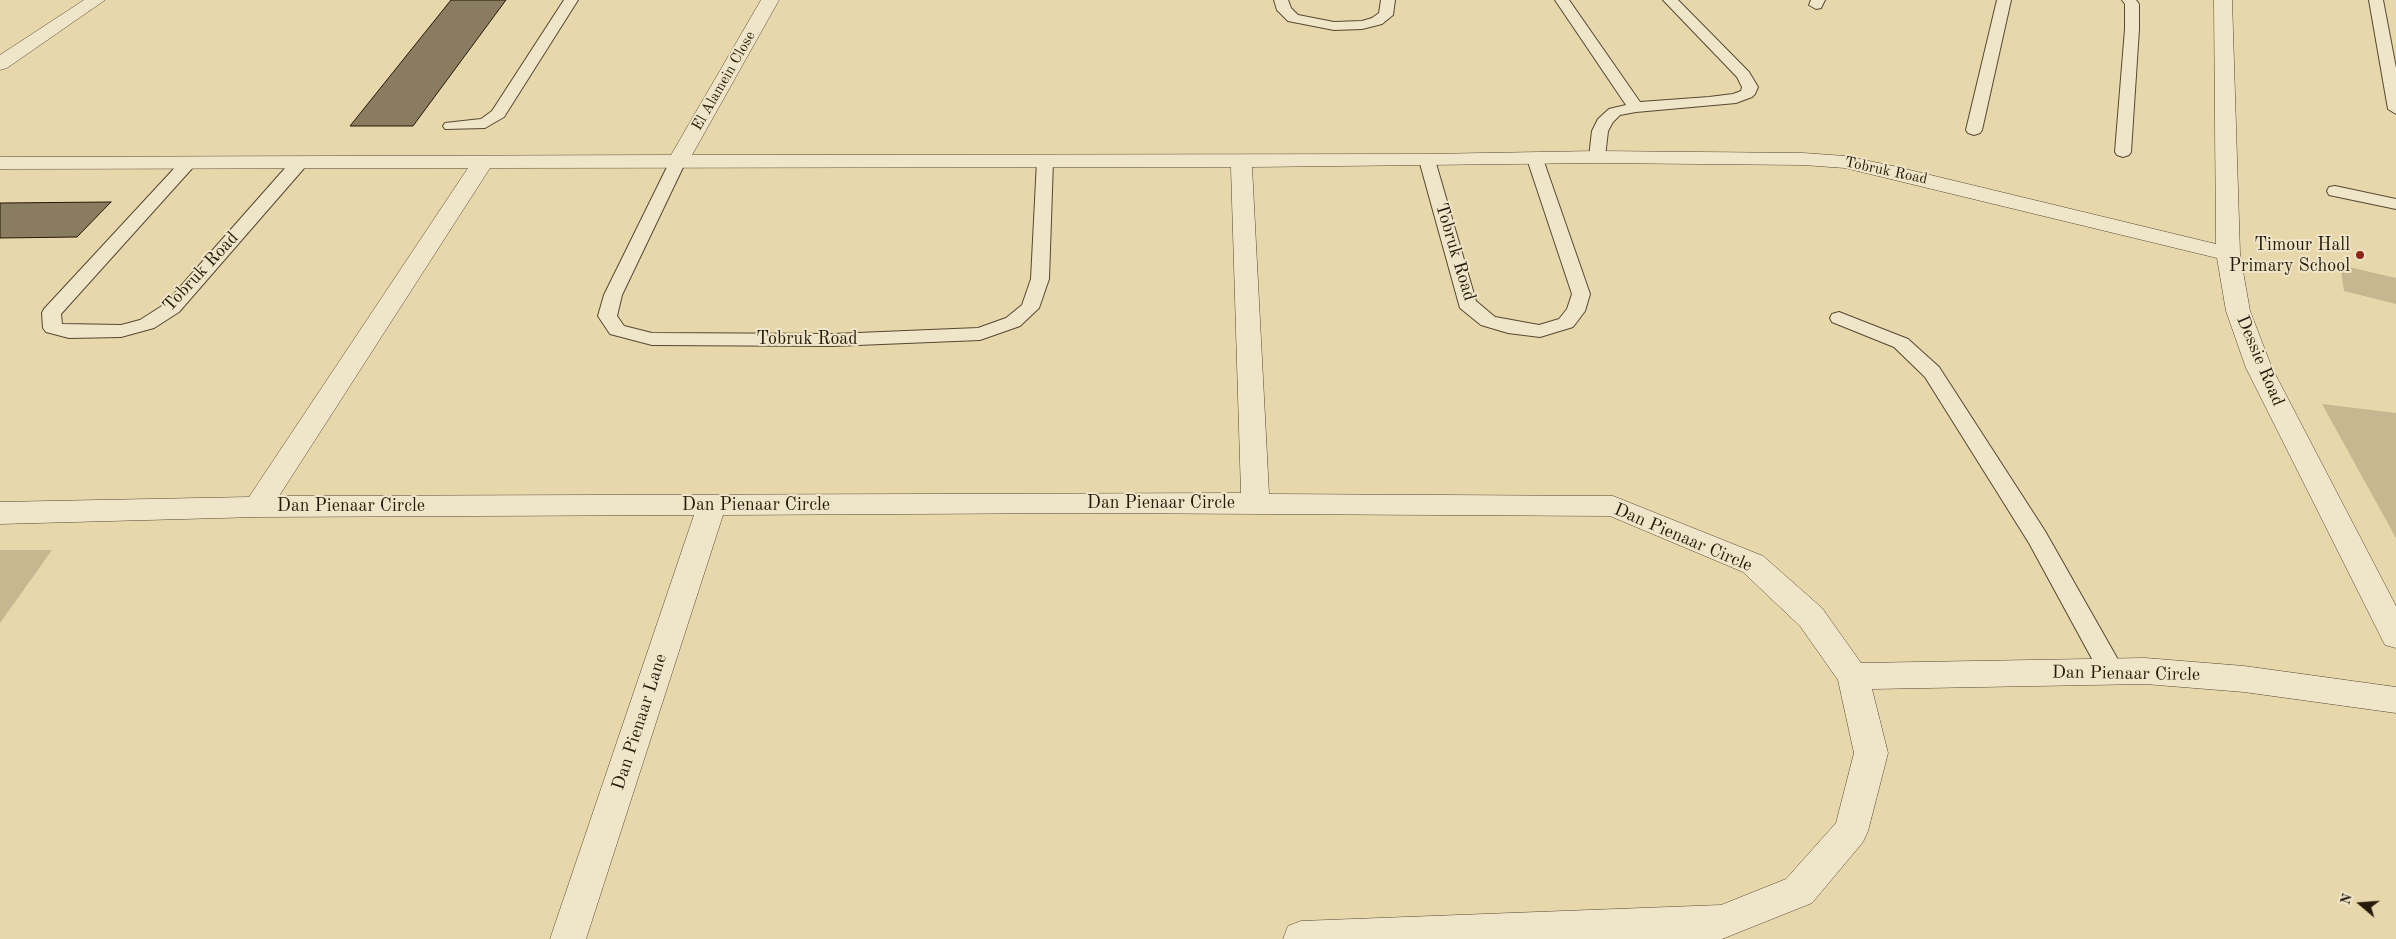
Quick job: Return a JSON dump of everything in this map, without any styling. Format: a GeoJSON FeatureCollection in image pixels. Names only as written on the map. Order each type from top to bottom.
{"type":"FeatureCollection","features":[{"type":"Feature","properties":{"kind":"street"},"geometry":{"type":"LineString","coordinates":[[0,64],[96,0]]}},
{"type":"Feature","properties":{"kind":"street","name":"El Alamein Close"},"geometry":{"type":"LineString","coordinates":[[678,161],[770,0]]}},
{"type":"Feature","properties":{"kind":"street","name":"Dessie Road"},"geometry":{"type":"LineString","coordinates":[[2223,0],[2228,254],[2238,311],[2259,368],[2396,636]]}},
{"type":"Feature","properties":{"kind":"street","name":"Tobruk Road"},"geometry":{"type":"LineString","coordinates":[[0,163],[1427,160],[1744,157],[1846,162],[1920,178],[2228,254]]}},
{"type":"Feature","properties":{"kind":"street","name":"Dan Pienaar Circle"},"geometry":{"type":"LineString","coordinates":[[1240,160],[1255,502]]}},
{"type":"Feature","properties":{"kind":"street","name":"Dan Pienaar Circle"},"geometry":{"type":"LineString","coordinates":[[257,507],[483,162]]}},
{"type":"Feature","properties":{"kind":"street","name":"Dan Pienaar Circle"},"geometry":{"type":"LineString","coordinates":[[0,513],[257,507],[1255,502],[1613,506],[1754,564],[1811,617],[1854,676],[1871,753],[1869,761],[1851,830],[1799,891],[1721,922],[1301,939]]}},
{"type":"Feature","properties":{"kind":"street","name":"Dan Pienaar Lane"},"geometry":{"type":"LineString","coordinates":[[568,939],[712,505]]}},
{"type":"Feature","properties":{"kind":"street","name":"Dan Pienaar Circle"},"geometry":{"type":"LineString","coordinates":[[1854,676],[2112,672],[2191,674],[2396,700]]}},
{"type":"Feature","properties":{"kind":"lane"},"geometry":{"type":"LineString","coordinates":[[451,126],[485,123],[498,114],[571,0]]}},
{"type":"Feature","properties":{"kind":"lane"},"geometry":{"type":"LineString","coordinates":[[1281,0],[1284,10],[1293,18],[1334,26],[1362,25],[1377,21],[1386,15],[1388,0]]}},
{"type":"Feature","properties":{"kind":"lane"},"geometry":{"type":"LineString","coordinates":[[1562,0],[1636,106]]}},
{"type":"Feature","properties":{"kind":"lane"},"geometry":{"type":"LineString","coordinates":[[1597,157],[1600,131],[1606,119],[1615,112],[1636,106],[1709,102],[1736,98],[1748,94],[1750,87],[1744,75],[1670,0]]}},
{"type":"Feature","properties":{"kind":"lane"},"geometry":{"type":"LineString","coordinates":[[1974,130],[2004,0]]}},
{"type":"Feature","properties":{"kind":"lane"},"geometry":{"type":"LineString","coordinates":[[2122,152],[2132,29],[2132,4],[2128,0]]}},
{"type":"Feature","properties":{"kind":"lane"},"geometry":{"type":"LineString","coordinates":[[2376,0],[2396,109]]}},
{"type":"Feature","properties":{"kind":"lane","name":"Tobruk Road"},"geometry":{"type":"LineString","coordinates":[[1427,160],[1467,304],[1488,321],[1508,327],[1540,331],[1566,323],[1576,311],[1581,294],[1536,159]]}},
{"type":"Feature","properties":{"kind":"lane","name":"Tobruk Road"},"geometry":{"type":"LineString","coordinates":[[678,161],[613,295],[607,316],[617,330],[652,339],[833,340],[980,334],[1013,322],[1030,308],[1040,280],[1045,161]]}},
{"type":"Feature","properties":{"kind":"lane","name":"Tobruk Road"},"geometry":{"type":"LineString","coordinates":[[188,164],[51,313],[53,328],[69,332],[120,331],[147,324],[172,308],[300,162]]}},
{"type":"Feature","properties":{"kind":"lane"},"geometry":{"type":"LineString","coordinates":[[2335,191],[2396,204]]}},
{"type":"Feature","properties":{"kind":"lane"},"geometry":{"type":"LineString","coordinates":[[1839,318],[1901,343],[1932,372],[2037,537],[2112,672]]}},
{"type":"Feature","properties":{"kind":"shaded area"},"geometry":{"type":"Polygon","coordinates":[[[2340,265],[2396,278],[2396,304],[2344,291],[2340,265]]]}},
{"type":"Feature","properties":{"kind":"shaded area"},"geometry":{"type":"Polygon","coordinates":[[[2322,404],[2396,413],[2396,538],[2322,404]]]}},
{"type":"Feature","properties":{"kind":"shaded area"},"geometry":{"type":"Polygon","coordinates":[[[0,550],[52,550],[0,623],[0,550]]]}},
{"type":"Feature","properties":{"kind":"building"},"geometry":{"type":"Polygon","coordinates":[[[451,0],[506,0],[413,126],[350,126],[451,0]]]}},
{"type":"Feature","properties":{"kind":"building"},"geometry":{"type":"Polygon","coordinates":[[[111,202],[77,237],[0,238],[0,203],[111,202]]]}},
{"type":"Feature","properties":{"kind":"place","name":"Timour Hall Primary School"},"geometry":{"type":"Point","coordinates":[2360,255]}}]}
